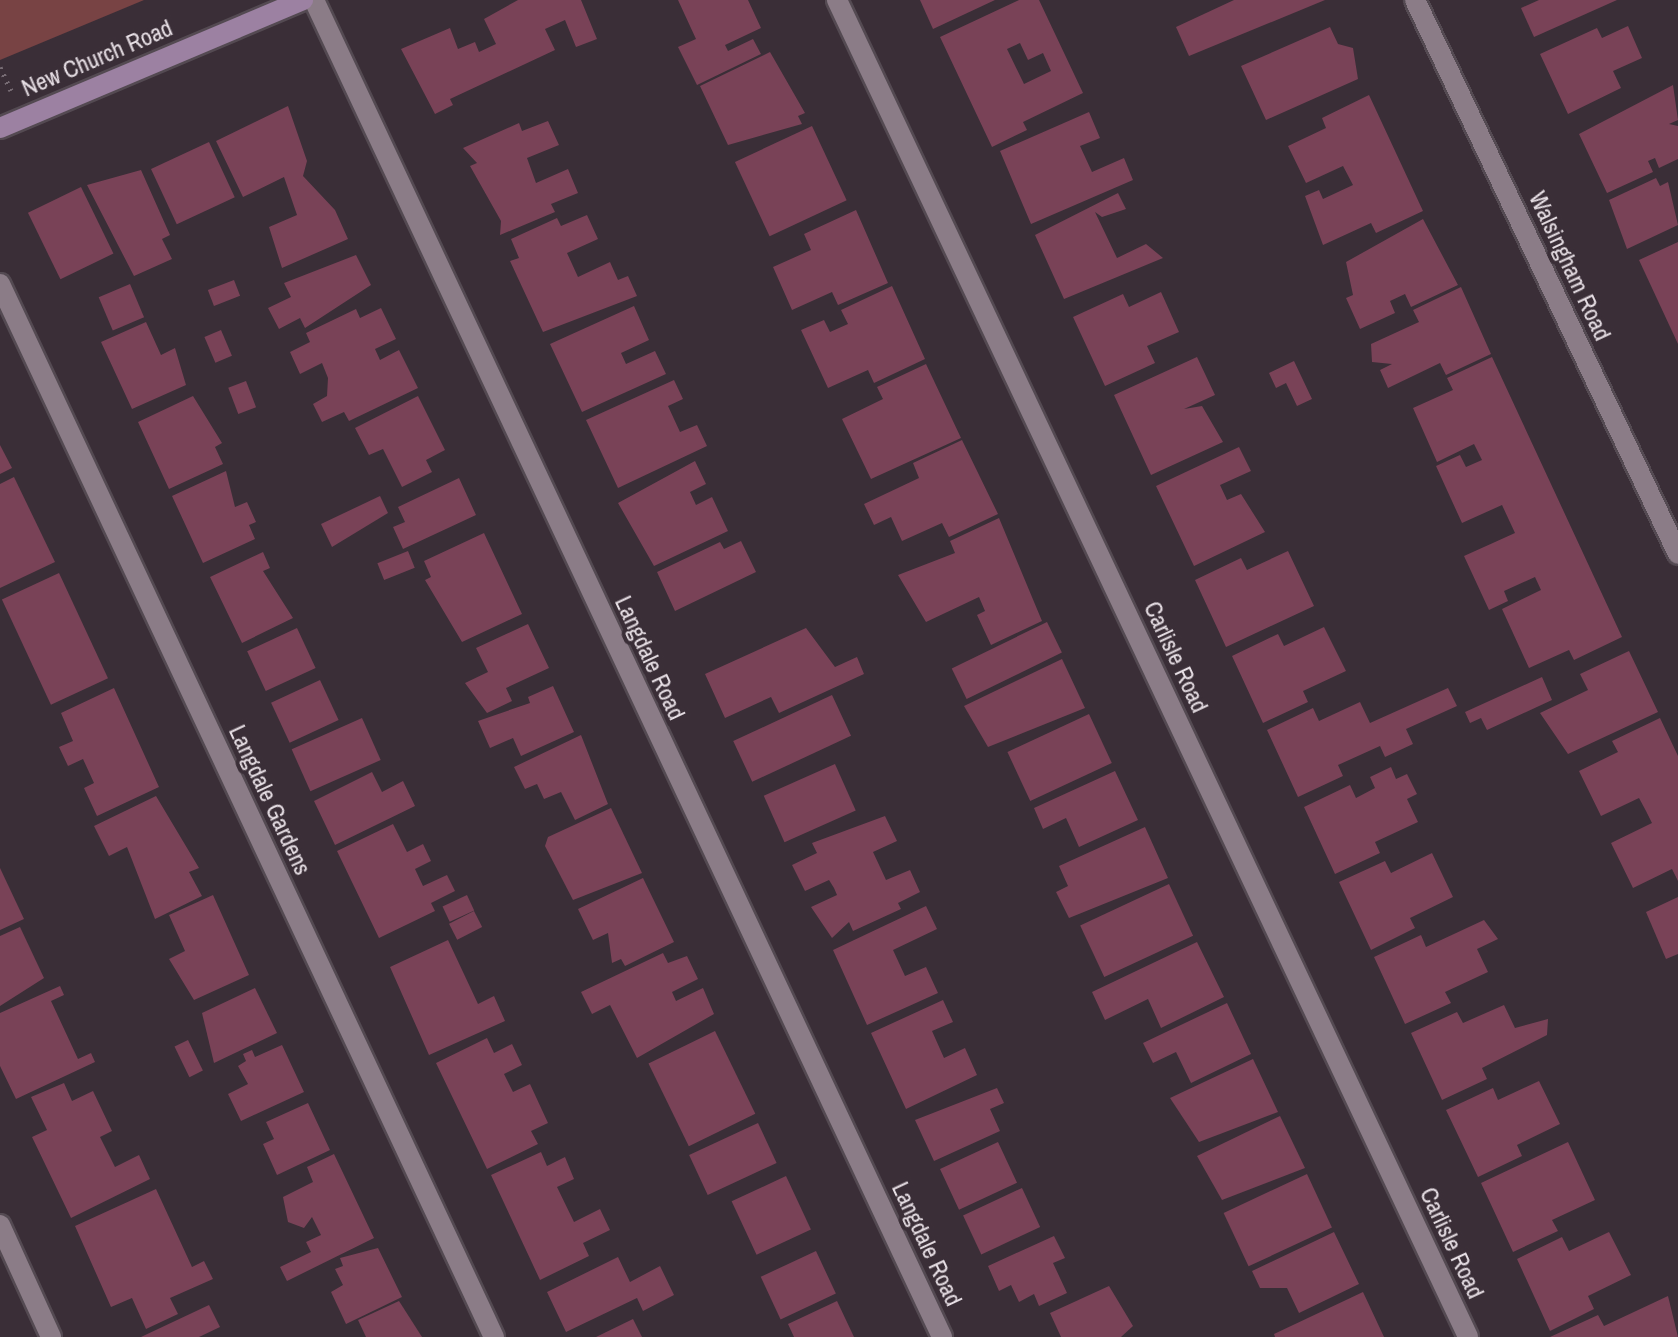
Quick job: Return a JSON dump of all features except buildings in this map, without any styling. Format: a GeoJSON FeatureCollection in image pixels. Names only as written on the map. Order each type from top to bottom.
{"type":"FeatureCollection","features":[{"type":"Feature","properties":{"kind":"main road","name":"New Church Road"},"geometry":{"type":"LineString","coordinates":[[0,128],[303,0]]}},
{"type":"Feature","properties":{"kind":"street","name":"Langdale Road"},"geometry":{"type":"LineString","coordinates":[[314,0],[942,1337]]}},
{"type":"Feature","properties":{"kind":"street","name":"Carlisle Road"},"geometry":{"type":"LineString","coordinates":[[837,0],[1468,1337]]}},
{"type":"Feature","properties":{"kind":"street","name":"Walsingham Road"},"geometry":{"type":"LineString","coordinates":[[1415,0],[1678,554]]}},
{"type":"Feature","properties":{"kind":"street","name":"Langdale Gardens"},"geometry":{"type":"LineString","coordinates":[[0,284],[494,1337]]}},
{"type":"Feature","properties":{"kind":"street"},"geometry":{"type":"LineString","coordinates":[[0,1225],[51,1337]]}},
{"type":"Feature","properties":{"kind":"shaded area"},"geometry":{"type":"Polygon","coordinates":[[[0,0],[144,0],[0,60],[0,0]]]}}]}
